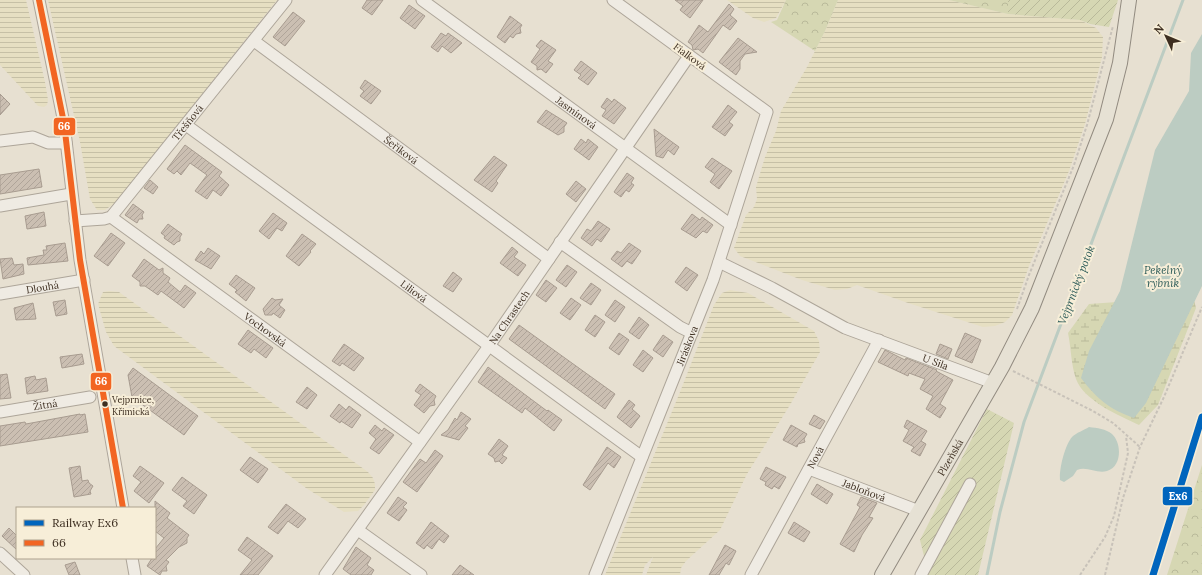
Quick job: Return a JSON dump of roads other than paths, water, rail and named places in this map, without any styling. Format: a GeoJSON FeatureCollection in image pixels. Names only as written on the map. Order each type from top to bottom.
{"type":"FeatureCollection","features":[{"type":"Feature","properties":{"kind":"main road","name":"Plzeňská"},"geometry":{"type":"LineString","coordinates":[[882,575],[1017,339],[1055,250],[1106,119],[1120,64],[1129,0]]}},
{"type":"Feature","properties":{"kind":"street"},"geometry":{"type":"LineString","coordinates":[[39,0],[64,123],[71,194],[84,280],[123,507]]}},
{"type":"Feature","properties":{"kind":"street","name":"Třešňová"},"geometry":{"type":"LineString","coordinates":[[111,217],[254,42],[286,0]]}},
{"type":"Feature","properties":{"kind":"street","name":"Jasmínová"},"geometry":{"type":"LineString","coordinates":[[422,0],[731,225]]}},
{"type":"Feature","properties":{"kind":"street","name":"Fialková"},"geometry":{"type":"LineString","coordinates":[[613,0],[767,112]]}},
{"type":"Feature","properties":{"kind":"street","name":"Šeříková"},"geometry":{"type":"LineString","coordinates":[[254,42],[549,259]]}},
{"type":"Feature","properties":{"kind":"street","name":"Na Chrastech"},"geometry":{"type":"LineString","coordinates":[[325,575],[489,346],[689,56]]}},
{"type":"Feature","properties":{"kind":"street","name":"Jiráskova"},"geometry":{"type":"LineString","coordinates":[[594,575],[692,333],[719,262],[767,112]]}},
{"type":"Feature","properties":{"kind":"street","name":"Liliová"},"geometry":{"type":"LineString","coordinates":[[186,125],[642,457]]}},
{"type":"Feature","properties":{"kind":"street"},"geometry":{"type":"LineString","coordinates":[[0,141],[33,137],[48,143],[66,143]]}},
{"type":"Feature","properties":{"kind":"street"},"geometry":{"type":"LineString","coordinates":[[0,206],[71,194]]}},
{"type":"Feature","properties":{"kind":"street"},"geometry":{"type":"LineString","coordinates":[[75,221],[104,219],[111,217]]}},
{"type":"Feature","properties":{"kind":"street","name":"Vochovská"},"geometry":{"type":"LineString","coordinates":[[111,217],[420,442]]}},
{"type":"Feature","properties":{"kind":"street"},"geometry":{"type":"LineString","coordinates":[[560,242],[680,327],[692,333]]}},
{"type":"Feature","properties":{"kind":"street","name":"U Sila"},"geometry":{"type":"LineString","coordinates":[[719,262],[772,288],[845,328],[993,383]]}},
{"type":"Feature","properties":{"kind":"street","name":"Dlouhá"},"geometry":{"type":"LineString","coordinates":[[0,294],[84,280]]}},
{"type":"Feature","properties":{"kind":"street","name":"Nová"},"geometry":{"type":"LineString","coordinates":[[751,575],[879,340]]}},
{"type":"Feature","properties":{"kind":"street","name":"Žitná"},"geometry":{"type":"LineString","coordinates":[[0,412],[90,397]]}},
{"type":"Feature","properties":{"kind":"street","name":"Jabloňová"},"geometry":{"type":"LineString","coordinates":[[809,469],[918,512]]}},
{"type":"Feature","properties":{"kind":"street"},"geometry":{"type":"LineString","coordinates":[[922,575],[970,484]]}},
{"type":"Feature","properties":{"kind":"street"},"geometry":{"type":"LineString","coordinates":[[358,530],[421,575]]}},
{"type":"Feature","properties":{"kind":"street"},"geometry":{"type":"LineString","coordinates":[[0,554],[24,575]]}},
{"type":"Feature","properties":{"kind":"street"},"geometry":{"type":"LineString","coordinates":[[132,559],[135,575]]}},
{"type":"Feature","properties":{"kind":"water","name":"Pekelný rybník"},"geometry":{"type":"Polygon","coordinates":[[[1202,34],[1202,286],[1146,403],[1134,418],[1117,411],[1098,398],[1081,378],[1089,351],[1120,291],[1155,150],[1189,91],[1191,53],[1202,34]]]}},
{"type":"Feature","properties":{"kind":"water"},"geometry":{"type":"Polygon","coordinates":[[[1089,427],[1107,431],[1115,438],[1119,449],[1116,465],[1112,469],[1103,472],[1084,469],[1077,470],[1073,476],[1064,482],[1060,480],[1060,470],[1063,457],[1069,441],[1072,437],[1089,427]]]}},
{"type":"Feature","properties":{"kind":"waterway","name":"Vejprnický potok"},"geometry":{"type":"LineString","coordinates":[[987,575],[1000,512],[1024,422],[1183,0]]}},
{"type":"Feature","properties":{"kind":"rail line","name":"Ex6"},"geometry":{"type":"LineString","coordinates":[[1153,575],[1202,417]]}},
{"type":"Feature","properties":{"kind":"place","name":"Vejprnice, Křimická"},"geometry":{"type":"Point","coordinates":[105,404]}}]}
